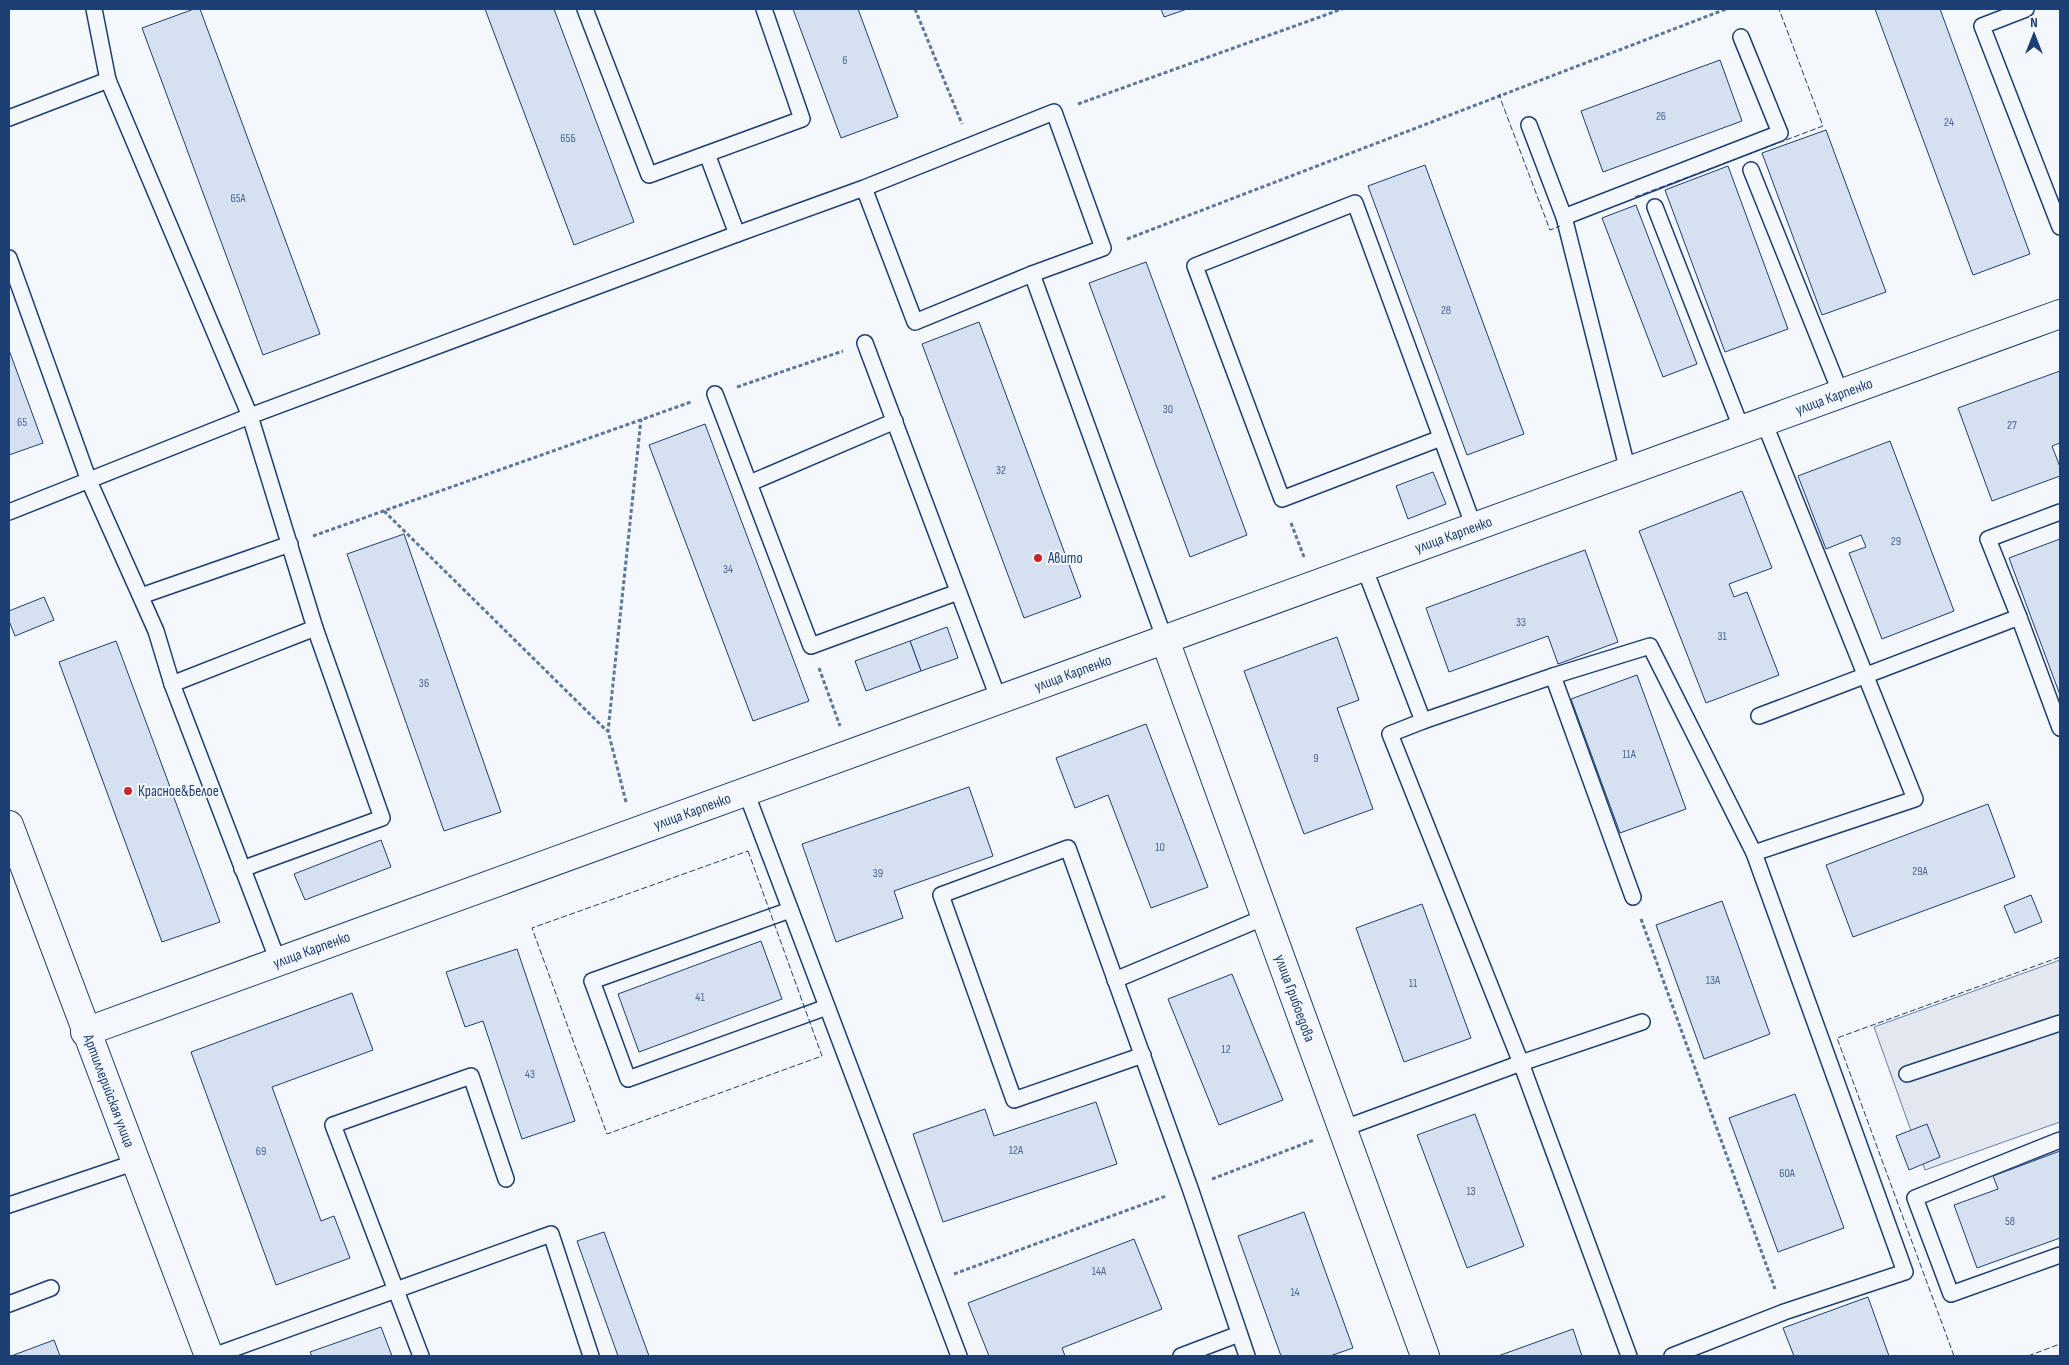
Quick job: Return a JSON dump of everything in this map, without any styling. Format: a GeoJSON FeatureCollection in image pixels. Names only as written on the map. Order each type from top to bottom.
{"type":"FeatureCollection","features":[{"type":"Feature","properties":{"kind":"street","name":"улица Карпенко"},"geometry":{"type":"LineString","coordinates":[[85,1032],[278,960],[634,834],[2060,314]]}},
{"type":"Feature","properties":{"kind":"street","name":"улица Грибоедова"},"geometry":{"type":"LineString","coordinates":[[1165,640],[1425,1356]]}},
{"type":"Feature","properties":{"kind":"street","name":"Артиллерийская улица"},"geometry":{"type":"LineString","coordinates":[[9,825],[85,1032],[209,1356]]}},
{"type":"Feature","properties":{"kind":"lane"},"geometry":{"type":"LineString","coordinates":[[94,9],[108,80],[250,416],[315,628],[382,818],[242,869]]}},
{"type":"Feature","properties":{"kind":"lane"},"geometry":{"type":"LineString","coordinates":[[585,9],[650,175],[802,118],[764,9]]}},
{"type":"Feature","properties":{"kind":"lane"},"geometry":{"type":"LineString","coordinates":[[2026,9],[1982,26],[2056,201],[2060,227]]}},
{"type":"Feature","properties":{"kind":"lane"},"geometry":{"type":"LineString","coordinates":[[1564,217],[1780,133],[1741,37]]}},
{"type":"Feature","properties":{"kind":"lane"},"geometry":{"type":"LineString","coordinates":[[9,118],[108,80]]}},
{"type":"Feature","properties":{"kind":"lane"},"geometry":{"type":"LineString","coordinates":[[9,512],[250,416],[864,188],[1054,112],[1103,248],[1032,274],[915,322],[864,188]]}},
{"type":"Feature","properties":{"kind":"lane"},"geometry":{"type":"LineString","coordinates":[[1529,125],[1564,217],[1628,471]]}},
{"type":"Feature","properties":{"kind":"lane"},"geometry":{"type":"LineString","coordinates":[[707,154],[737,234]]}},
{"type":"Feature","properties":{"kind":"lane"},"geometry":{"type":"LineString","coordinates":[[1751,170],[1841,394]]}},
{"type":"Feature","properties":{"kind":"lane"},"geometry":{"type":"LineString","coordinates":[[1441,438],[1282,499],[1195,266],[1355,203],[1474,527]]}},
{"type":"Feature","properties":{"kind":"lane"},"geometry":{"type":"LineString","coordinates":[[1654,206],[1867,676],[1915,799],[1754,853]]}},
{"type":"Feature","properties":{"kind":"lane"},"geometry":{"type":"LineString","coordinates":[[9,258],[89,481],[156,631],[172,684],[278,960]]}},
{"type":"Feature","properties":{"kind":"lane"},"geometry":{"type":"LineString","coordinates":[[1032,274],[1165,640]]}},
{"type":"Feature","properties":{"kind":"lane"},"geometry":{"type":"LineString","coordinates":[[865,343],[999,700]]}},
{"type":"Feature","properties":{"kind":"lane"},"geometry":{"type":"LineString","coordinates":[[715,394],[811,646],[958,592]]}},
{"type":"Feature","properties":{"kind":"lane"},"geometry":{"type":"LineString","coordinates":[[750,483],[895,421]]}},
{"type":"Feature","properties":{"kind":"lane"},"geometry":{"type":"LineString","coordinates":[[2060,512],[1988,539],[2019,616],[2060,728]]}},
{"type":"Feature","properties":{"kind":"lane"},"geometry":{"type":"LineString","coordinates":[[140,596],[290,544]]}},
{"type":"Feature","properties":{"kind":"lane"},"geometry":{"type":"LineString","coordinates":[[1364,567],[1424,721]]}},
{"type":"Feature","properties":{"kind":"lane"},"geometry":{"type":"LineString","coordinates":[[1759,716],[2019,616]]}},
{"type":"Feature","properties":{"kind":"lane"},"geometry":{"type":"LineString","coordinates":[[172,684],[315,628]]}},
{"type":"Feature","properties":{"kind":"lane"},"geometry":{"type":"LineString","coordinates":[[1629,1356],[1521,1063],[1390,734],[1553,676],[1650,646],[1754,853],[1905,1272],[1784,1312],[1672,1356]]}},
{"type":"Feature","properties":{"kind":"lane"},"geometry":{"type":"LineString","coordinates":[[1553,676],[1633,897]]}},
{"type":"Feature","properties":{"kind":"lane"},"geometry":{"type":"LineString","coordinates":[[746,792],[959,1356]]}},
{"type":"Feature","properties":{"kind":"lane"},"geometry":{"type":"LineString","coordinates":[[1143,1055],[1014,1100],[941,894],[1068,848],[1143,1055],[1190,1188],[1247,1356]]}},
{"type":"Feature","properties":{"kind":"lane"},"geometry":{"type":"LineString","coordinates":[[790,910],[592,981],[628,1079],[827,1007]]}},
{"type":"Feature","properties":{"kind":"lane"},"geometry":{"type":"LineString","coordinates":[[1115,980],[1265,916]]}},
{"type":"Feature","properties":{"kind":"lane"},"geometry":{"type":"LineString","coordinates":[[1342,1129],[1521,1063],[1642,1022]]}},
{"type":"Feature","properties":{"kind":"lane"},"geometry":{"type":"LineString","coordinates":[[1907,1074],[2060,1023]]}},
{"type":"Feature","properties":{"kind":"lane"},"geometry":{"type":"LineString","coordinates":[[421,1356],[332,1125],[471,1076],[506,1179]]}},
{"type":"Feature","properties":{"kind":"lane"},"geometry":{"type":"LineString","coordinates":[[2060,1140],[1915,1198],[1951,1294],[2060,1254]]}},
{"type":"Feature","properties":{"kind":"lane"},"geometry":{"type":"LineString","coordinates":[[9,1205],[136,1162]]}},
{"type":"Feature","properties":{"kind":"lane"},"geometry":{"type":"LineString","coordinates":[[213,1356],[551,1234],[591,1356]]}},
{"type":"Feature","properties":{"kind":"lane"},"geometry":{"type":"LineString","coordinates":[[9,1304],[51,1288]]}},
{"type":"Feature","properties":{"kind":"lane"},"geometry":{"type":"LineString","coordinates":[[1181,1356],[1239,1334]]}},
{"type":"Feature","properties":{"kind":"path"},"geometry":{"type":"LineString","coordinates":[[915,9],[970,145]]}},
{"type":"Feature","properties":{"kind":"path"},"geometry":{"type":"LineString","coordinates":[[1054,112],[1342,9]]}},
{"type":"Feature","properties":{"kind":"path"},"geometry":{"type":"LineString","coordinates":[[1103,248],[1726,9]]}},
{"type":"Feature","properties":{"kind":"path"},"geometry":{"type":"LineString","coordinates":[[290,544],[641,419],[865,343]]}},
{"type":"Feature","properties":{"kind":"path"},"geometry":{"type":"LineString","coordinates":[[634,834],[608,731],[641,419]]}},
{"type":"Feature","properties":{"kind":"path"},"geometry":{"type":"LineString","coordinates":[[1282,499],[1315,585]]}},
{"type":"Feature","properties":{"kind":"path"},"geometry":{"type":"LineString","coordinates":[[384,511],[608,731]]}},
{"type":"Feature","properties":{"kind":"path"},"geometry":{"type":"LineString","coordinates":[[811,646],[850,754]]}},
{"type":"Feature","properties":{"kind":"path"},"geometry":{"type":"LineString","coordinates":[[1633,897],[1784,1312]]}},
{"type":"Feature","properties":{"kind":"path"},"geometry":{"type":"LineString","coordinates":[[931,1282],[1190,1188],[1342,1129]]}},
{"type":"Feature","properties":{"kind":"shaded area"},"geometry":{"type":"Polygon","coordinates":[[[2060,960],[2060,1122],[1925,1170],[1874,1027],[2060,960]]]}},
{"type":"Feature","properties":{"kind":"building"},"geometry":{"type":"Polygon","coordinates":[[[194,9],[200,9],[320,334],[263,355],[142,28],[194,9]]]}},
{"type":"Feature","properties":{"kind":"building"},"geometry":{"type":"Polygon","coordinates":[[[485,9],[554,9],[634,222],[574,245],[485,9]]]}},
{"type":"Feature","properties":{"kind":"building"},"geometry":{"type":"Polygon","coordinates":[[[793,9],[858,9],[898,117],[841,138],[793,9]]]}},
{"type":"Feature","properties":{"kind":"building"},"geometry":{"type":"Polygon","coordinates":[[[1161,9],[1187,9],[1164,17],[1161,9]]]}},
{"type":"Feature","properties":{"kind":"building"},"geometry":{"type":"Polygon","coordinates":[[[1875,9],[1940,9],[2030,254],[1973,275],[1875,9]]]}},
{"type":"Feature","properties":{"kind":"building"},"geometry":{"type":"Polygon","coordinates":[[[1720,60],[1742,121],[1603,172],[1581,111],[1720,60]]]}},
{"type":"Feature","properties":{"kind":"building"},"geometry":{"type":"Polygon","coordinates":[[[1826,130],[1886,292],[1822,315],[1762,153],[1826,130]]]}},
{"type":"Feature","properties":{"kind":"building"},"geometry":{"type":"Polygon","coordinates":[[[1425,165],[1524,434],[1467,455],[1368,186],[1425,165]]]}},
{"type":"Feature","properties":{"kind":"building"},"geometry":{"type":"Polygon","coordinates":[[[1728,166],[1788,329],[1725,352],[1665,190],[1728,166]]]}},
{"type":"Feature","properties":{"kind":"building"},"geometry":{"type":"Polygon","coordinates":[[[1636,205],[1697,364],[1663,377],[1602,218],[1636,205]]]}},
{"type":"Feature","properties":{"kind":"building"},"geometry":{"type":"Polygon","coordinates":[[[1146,262],[1247,535],[1190,557],[1089,283],[1146,262]]]}},
{"type":"Feature","properties":{"kind":"building"},"geometry":{"type":"Polygon","coordinates":[[[979,322],[1081,597],[1024,618],[922,344],[979,322]]]}},
{"type":"Feature","properties":{"kind":"building"},"geometry":{"type":"Polygon","coordinates":[[[9,350],[43,443],[9,455],[9,350]]]}},
{"type":"Feature","properties":{"kind":"building"},"geometry":{"type":"Polygon","coordinates":[[[2060,371],[2060,443],[2052,446],[2060,467],[2060,476],[1992,501],[1958,408],[2060,371]]]}},
{"type":"Feature","properties":{"kind":"building"},"geometry":{"type":"Polygon","coordinates":[[[705,424],[809,701],[753,721],[649,445],[705,424]]]}},
{"type":"Feature","properties":{"kind":"building"},"geometry":{"type":"Polygon","coordinates":[[[1890,441],[1954,611],[1882,639],[1849,553],[1866,547],[1861,535],[1826,549],[1798,476],[1890,441]]]}},
{"type":"Feature","properties":{"kind":"building"},"geometry":{"type":"Polygon","coordinates":[[[1433,472],[1446,504],[1408,519],[1396,486],[1433,472]]]}},
{"type":"Feature","properties":{"kind":"building"},"geometry":{"type":"Polygon","coordinates":[[[1742,491],[1772,568],[1729,584],[1734,597],[1747,592],[1779,675],[1706,703],[1639,531],[1742,491]]]}},
{"type":"Feature","properties":{"kind":"building"},"geometry":{"type":"Polygon","coordinates":[[[404,534],[501,812],[444,831],[347,554],[404,534]]]}},
{"type":"Feature","properties":{"kind":"building"},"geometry":{"type":"Polygon","coordinates":[[[2060,539],[2060,695],[2009,558],[2060,539]]]}},
{"type":"Feature","properties":{"kind":"building"},"geometry":{"type":"Polygon","coordinates":[[[1585,550],[1618,642],[1558,664],[1548,636],[1449,672],[1426,608],[1585,550]]]}},
{"type":"Feature","properties":{"kind":"building"},"geometry":{"type":"Polygon","coordinates":[[[44,597],[54,620],[15,636],[9,621],[9,611],[44,597]]]}},
{"type":"Feature","properties":{"kind":"building"},"geometry":{"type":"Polygon","coordinates":[[[947,627],[958,658],[921,671],[910,641],[947,627]]]}},
{"type":"Feature","properties":{"kind":"building"},"geometry":{"type":"Polygon","coordinates":[[[1337,637],[1359,700],[1337,708],[1373,809],[1304,834],[1244,671],[1337,637]]]}},
{"type":"Feature","properties":{"kind":"building"},"geometry":{"type":"Polygon","coordinates":[[[116,641],[220,922],[162,942],[59,662],[116,641]]]}},
{"type":"Feature","properties":{"kind":"building"},"geometry":{"type":"Polygon","coordinates":[[[910,641],[921,671],[866,691],[855,661],[910,641]]]}},
{"type":"Feature","properties":{"kind":"building"},"geometry":{"type":"Polygon","coordinates":[[[1637,675],[1686,809],[1620,833],[1571,699],[1637,675]]]}},
{"type":"Feature","properties":{"kind":"building"},"geometry":{"type":"Polygon","coordinates":[[[1146,724],[1208,887],[1151,908],[1108,795],[1075,808],[1056,758],[1146,724]]]}},
{"type":"Feature","properties":{"kind":"building"},"geometry":{"type":"Polygon","coordinates":[[[969,787],[993,856],[894,891],[903,918],[836,942],[802,844],[969,787]]]}},
{"type":"Feature","properties":{"kind":"building"},"geometry":{"type":"Polygon","coordinates":[[[1988,804],[2015,877],[1853,937],[1826,865],[1988,804]]]}},
{"type":"Feature","properties":{"kind":"building"},"geometry":{"type":"Polygon","coordinates":[[[381,840],[391,867],[305,900],[294,874],[381,840]]]}},
{"type":"Feature","properties":{"kind":"building"},"geometry":{"type":"Polygon","coordinates":[[[2031,895],[2042,922],[2015,933],[2004,906],[2031,895]]]}},
{"type":"Feature","properties":{"kind":"building"},"geometry":{"type":"Polygon","coordinates":[[[1722,901],[1770,1034],[1704,1059],[1656,925],[1722,901]]]}},
{"type":"Feature","properties":{"kind":"building"},"geometry":{"type":"Polygon","coordinates":[[[1422,904],[1471,1038],[1404,1062],[1356,928],[1422,904]]]}},
{"type":"Feature","properties":{"kind":"building"},"geometry":{"type":"Polygon","coordinates":[[[761,941],[782,999],[639,1052],[618,994],[761,941]]]}},
{"type":"Feature","properties":{"kind":"building"},"geometry":{"type":"Polygon","coordinates":[[[517,949],[575,1121],[522,1139],[483,1021],[465,1027],[446,972],[517,949]]]}},
{"type":"Feature","properties":{"kind":"building"},"geometry":{"type":"Polygon","coordinates":[[[1232,974],[1283,1100],[1219,1125],[1168,999],[1232,974]]]}},
{"type":"Feature","properties":{"kind":"building"},"geometry":{"type":"Polygon","coordinates":[[[352,993],[373,1050],[272,1087],[321,1221],[334,1216],[350,1258],[276,1285],[191,1052],[352,993]]]}},
{"type":"Feature","properties":{"kind":"building"},"geometry":{"type":"Polygon","coordinates":[[[1795,1094],[1844,1228],[1778,1252],[1729,1118],[1795,1094]]]}},
{"type":"Feature","properties":{"kind":"building"},"geometry":{"type":"Polygon","coordinates":[[[1096,1102],[1117,1164],[943,1222],[913,1134],[985,1109],[994,1136],[1096,1102]]]}},
{"type":"Feature","properties":{"kind":"building"},"geometry":{"type":"Polygon","coordinates":[[[1475,1114],[1524,1246],[1467,1268],[1417,1135],[1475,1114]]]}},
{"type":"Feature","properties":{"kind":"building"},"geometry":{"type":"Polygon","coordinates":[[[1927,1124],[1940,1157],[1909,1170],[1896,1136],[1927,1124]]]}},
{"type":"Feature","properties":{"kind":"building"},"geometry":{"type":"Polygon","coordinates":[[[2060,1151],[2060,1238],[1977,1268],[1954,1205],[1998,1189],[1993,1176],[2060,1151]]]}},
{"type":"Feature","properties":{"kind":"building"},"geometry":{"type":"Polygon","coordinates":[[[1304,1212],[1353,1348],[1330,1356],[1281,1356],[1238,1236],[1304,1212]]]}},
{"type":"Feature","properties":{"kind":"building"},"geometry":{"type":"Polygon","coordinates":[[[604,1232],[649,1356],[618,1356],[577,1241],[604,1232]]]}},
{"type":"Feature","properties":{"kind":"building"},"geometry":{"type":"Polygon","coordinates":[[[1134,1239],[1162,1309],[1062,1348],[1065,1356],[989,1356],[968,1303],[1134,1239]]]}},
{"type":"Feature","properties":{"kind":"building"},"geometry":{"type":"Polygon","coordinates":[[[1868,1297],[1889,1356],[1794,1356],[1783,1328],[1868,1297]]]}},
{"type":"Feature","properties":{"kind":"building"},"geometry":{"type":"Polygon","coordinates":[[[381,1327],[392,1356],[312,1356],[310,1352],[381,1327]]]}},
{"type":"Feature","properties":{"kind":"building"},"geometry":{"type":"Polygon","coordinates":[[[1573,1329],[1582,1356],[1498,1356],[1573,1329]]]}},
{"type":"Feature","properties":{"kind":"building"},"geometry":{"type":"Polygon","coordinates":[[[54,1340],[60,1356],[11,1356],[54,1340]]]}},
{"type":"Feature","properties":{"kind":"fence"},"geometry":{"type":"LineString","coordinates":[[1635,197],[1823,126],[1779,9]]}},
{"type":"Feature","properties":{"kind":"fence"},"geometry":{"type":"LineString","coordinates":[[1501,94],[1499,95],[1550,230],[1560,226]]}},
{"type":"Feature","properties":{"kind":"fence"},"geometry":{"type":"LineString","coordinates":[[748,851],[822,1056],[607,1134],[532,928],[748,851]]}},
{"type":"Feature","properties":{"kind":"fence"},"geometry":{"type":"LineString","coordinates":[[1954,1356],[1837,1038],[2060,957]]}},
{"type":"Feature","properties":{"kind":"fence"},"geometry":{"type":"LineString","coordinates":[[2028,1356],[2060,1344]]}},
{"type":"Feature","properties":{"kind":"place","name":"Авито"},"geometry":{"type":"Point","coordinates":[1038,558]}},
{"type":"Feature","properties":{"kind":"place","name":"Красное&Белое"},"geometry":{"type":"Point","coordinates":[128,791]}}]}
